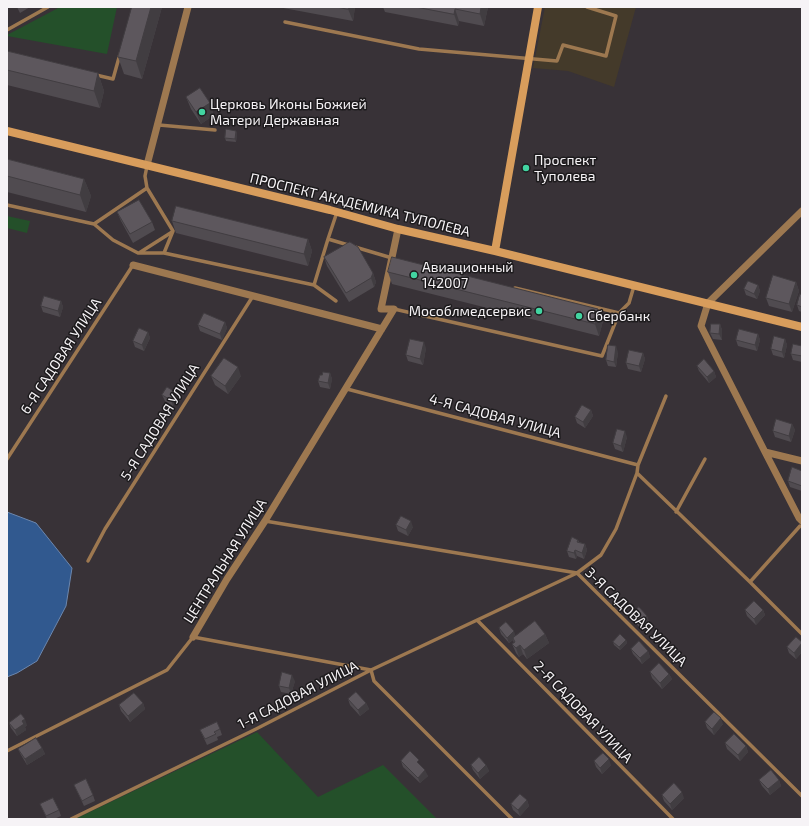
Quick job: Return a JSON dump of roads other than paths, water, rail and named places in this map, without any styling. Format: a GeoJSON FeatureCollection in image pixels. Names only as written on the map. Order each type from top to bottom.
{"type":"FeatureCollection","features":[{"type":"Feature","properties":{"kind":"main road"},"geometry":{"type":"LineString","coordinates":[[495,251],[538,7]]}},
{"type":"Feature","properties":{"kind":"main road","name":"ПРОСПЕКТ АКАДЕМИКА ТУПОЛЕВА"},"geometry":{"type":"LineString","coordinates":[[7,131],[337,212],[398,229],[495,251],[802,327]]}},
{"type":"Feature","properties":{"kind":"street"},"geometry":{"type":"LineString","coordinates":[[147,165],[159,124],[188,7]]}},
{"type":"Feature","properties":{"kind":"street"},"geometry":{"type":"LineString","coordinates":[[801,523],[701,326],[708,303],[802,211]]}},
{"type":"Feature","properties":{"kind":"street"},"geometry":{"type":"LineString","coordinates":[[394,309],[381,309],[396,259],[398,229]]}},
{"type":"Feature","properties":{"kind":"street"},"geometry":{"type":"LineString","coordinates":[[133,265],[382,329]]}},
{"type":"Feature","properties":{"kind":"street","name":"ЦЕНТРАЛЬНАЯ УЛИЦА"},"geometry":{"type":"LineString","coordinates":[[193,637],[227,579],[347,389],[394,309]]}},
{"type":"Feature","properties":{"kind":"street"},"geometry":{"type":"LineString","coordinates":[[765,452],[802,461]]}},
{"type":"Feature","properties":{"kind":"lane"},"geometry":{"type":"LineString","coordinates":[[7,30],[48,7]]}},
{"type":"Feature","properties":{"kind":"lane"},"geometry":{"type":"LineString","coordinates":[[285,22],[419,49],[557,61],[563,45],[606,56],[616,16],[587,7]]}},
{"type":"Feature","properties":{"kind":"lane"},"geometry":{"type":"LineString","coordinates":[[90,74],[113,79],[121,50]]}},
{"type":"Feature","properties":{"kind":"lane"},"geometry":{"type":"LineString","coordinates":[[159,124],[215,130]]}},
{"type":"Feature","properties":{"kind":"lane"},"geometry":{"type":"LineString","coordinates":[[147,165],[145,176],[147,188],[173,231]]}},
{"type":"Feature","properties":{"kind":"lane"},"geometry":{"type":"LineString","coordinates":[[94,224],[147,188]]}},
{"type":"Feature","properties":{"kind":"lane"},"geometry":{"type":"LineString","coordinates":[[7,205],[94,224],[113,240],[138,253],[164,253],[314,285],[336,301]]}},
{"type":"Feature","properties":{"kind":"lane"},"geometry":{"type":"LineString","coordinates":[[314,285],[337,212]]}},
{"type":"Feature","properties":{"kind":"lane"},"geometry":{"type":"LineString","coordinates":[[164,253],[173,231]]}},
{"type":"Feature","properties":{"kind":"lane"},"geometry":{"type":"LineString","coordinates":[[138,253],[173,231]]}},
{"type":"Feature","properties":{"kind":"lane"},"geometry":{"type":"LineString","coordinates":[[328,239],[396,259]]}},
{"type":"Feature","properties":{"kind":"lane","name":"6-Я САДОВАЯ УЛИЦА"},"geometry":{"type":"LineString","coordinates":[[7,459],[133,265]]}},
{"type":"Feature","properties":{"kind":"lane"},"geometry":{"type":"LineString","coordinates":[[394,309],[602,356],[619,313],[629,303],[634,285]]}},
{"type":"Feature","properties":{"kind":"lane"},"geometry":{"type":"LineString","coordinates":[[513,288],[619,313]]}},
{"type":"Feature","properties":{"kind":"lane","name":"5-Я САДОВАЯ УЛИЦА"},"geometry":{"type":"LineString","coordinates":[[88,562],[105,529],[253,295]]}},
{"type":"Feature","properties":{"kind":"lane","name":"4-Я САДОВАЯ УЛИЦА"},"geometry":{"type":"LineString","coordinates":[[347,389],[638,465]]}},
{"type":"Feature","properties":{"kind":"lane"},"geometry":{"type":"LineString","coordinates":[[193,637],[371,670],[577,573],[602,555],[616,529],[637,473],[638,465],[666,396]]}},
{"type":"Feature","properties":{"kind":"lane"},"geometry":{"type":"LineString","coordinates":[[676,512],[705,459]]}},
{"type":"Feature","properties":{"kind":"lane"},"geometry":{"type":"LineString","coordinates":[[637,473],[802,634]]}},
{"type":"Feature","properties":{"kind":"lane","name":"3-Я САДОВАЯ УЛИЦА"},"geometry":{"type":"LineString","coordinates":[[265,521],[577,573],[802,796]]}},
{"type":"Feature","properties":{"kind":"lane"},"geometry":{"type":"LineString","coordinates":[[750,582],[801,523]]}},
{"type":"Feature","properties":{"kind":"lane","name":"2-Я САДОВАЯ УЛИЦА"},"geometry":{"type":"LineString","coordinates":[[477,620],[673,819]]}},
{"type":"Feature","properties":{"kind":"lane","name":"ЦЕНТРАЛЬНАЯ УЛИЦА"},"geometry":{"type":"LineString","coordinates":[[7,751],[167,670],[193,637]]}},
{"type":"Feature","properties":{"kind":"lane","name":"1-Я САДОВАЯ УЛИЦА"},"geometry":{"type":"LineString","coordinates":[[71,819],[256,729],[371,670],[374,681],[512,819]]}},
{"type":"Feature","properties":{"kind":"water"},"geometry":{"type":"Polygon","coordinates":[[[7,512],[36,523],[72,568],[66,606],[37,661],[7,677],[7,512]]]}},
{"type":"Feature","properties":{"kind":"place","name":"Церковь Иконы Божией Матери Державная"},"geometry":{"type":"Point","coordinates":[202,112]}},
{"type":"Feature","properties":{"kind":"place","name":"Проспект Туполева"},"geometry":{"type":"Point","coordinates":[526,168]}},
{"type":"Feature","properties":{"kind":"place","name":"Авиационный 142007"},"geometry":{"type":"Point","coordinates":[414,275]}},
{"type":"Feature","properties":{"kind":"place","name":"Мособлмедсервис"},"geometry":{"type":"Point","coordinates":[539,311]}},
{"type":"Feature","properties":{"kind":"place","name":"Сбербанк"},"geometry":{"type":"Point","coordinates":[579,316]}}]}
